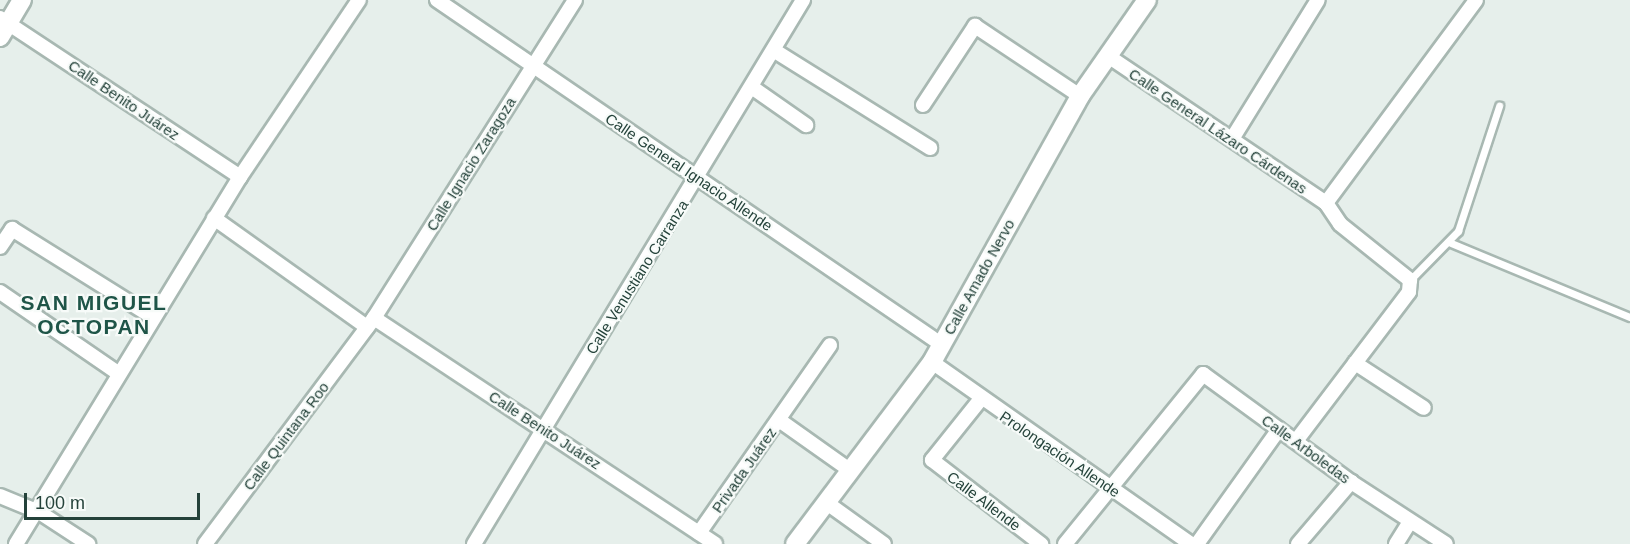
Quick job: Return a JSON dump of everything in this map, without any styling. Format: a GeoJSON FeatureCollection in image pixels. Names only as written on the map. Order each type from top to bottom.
{"type":"FeatureCollection","features":[{"type":"Feature","properties":{"kind":"street"},"geometry":{"type":"LineString","coordinates":[[3,26],[22,0]]}},
{"type":"Feature","properties":{"kind":"street"},"geometry":{"type":"LineString","coordinates":[[16,544],[39,512],[118,373],[214,218],[359,0]]}},
{"type":"Feature","properties":{"kind":"street","name":"Calle General Ignacio Allende"},"geometry":{"type":"LineString","coordinates":[[437,0],[941,344]]}},
{"type":"Feature","properties":{"kind":"street","name":"Calle Ignacio Zaragoza"},"geometry":{"type":"LineString","coordinates":[[370,323],[575,0]]}},
{"type":"Feature","properties":{"kind":"street","name":"Calle Venustiano Carranza"},"geometry":{"type":"LineString","coordinates":[[474,544],[753,88],[803,0]]}},
{"type":"Feature","properties":{"kind":"street","name":"Calle Amado Nervo"},"geometry":{"type":"LineString","coordinates":[[795,544],[932,362],[1080,96],[1111,58],[1147,0]]}},
{"type":"Feature","properties":{"kind":"street"},"geometry":{"type":"LineString","coordinates":[[1232,139],[1318,0]]}},
{"type":"Feature","properties":{"kind":"street"},"geometry":{"type":"LineString","coordinates":[[1326,203],[1476,0]]}},
{"type":"Feature","properties":{"kind":"street","name":"Calle Benito Juárez"},"geometry":{"type":"LineString","coordinates":[[3,26],[240,177]]}},
{"type":"Feature","properties":{"kind":"street"},"geometry":{"type":"LineString","coordinates":[[923,105],[975,26],[1080,96]]}},
{"type":"Feature","properties":{"kind":"street"},"geometry":{"type":"LineString","coordinates":[[775,51],[930,148]]}},
{"type":"Feature","properties":{"kind":"street","name":"Calle General Lázaro Cárdenas"},"geometry":{"type":"LineString","coordinates":[[1111,58],[1326,203],[1340,224],[1410,280]]}},
{"type":"Feature","properties":{"kind":"street"},"geometry":{"type":"LineString","coordinates":[[753,88],[806,125]]}},
{"type":"Feature","properties":{"kind":"street","name":"Calle Benito Juárez"},"geometry":{"type":"LineString","coordinates":[[214,218],[370,323],[543,429],[716,544]]}},
{"type":"Feature","properties":{"kind":"street"},"geometry":{"type":"LineString","coordinates":[[0,247],[12,229],[153,317]]}},
{"type":"Feature","properties":{"kind":"street"},"geometry":{"type":"LineString","coordinates":[[1296,441],[1409,292],[1410,280]]}},
{"type":"Feature","properties":{"kind":"street"},"geometry":{"type":"LineString","coordinates":[[0,292],[118,373]]}},
{"type":"Feature","properties":{"kind":"street","name":"Calle Quintana Roo"},"geometry":{"type":"LineString","coordinates":[[205,544],[370,323]]}},
{"type":"Feature","properties":{"kind":"street"},"geometry":{"type":"LineString","coordinates":[[779,420],[830,345]]}},
{"type":"Feature","properties":{"kind":"street","name":"Prolongación Allende"},"geometry":{"type":"LineString","coordinates":[[932,362],[980,400],[1191,544]]}},
{"type":"Feature","properties":{"kind":"street"},"geometry":{"type":"LineString","coordinates":[[1355,363],[1424,408]]}},
{"type":"Feature","properties":{"kind":"street","name":"Calle Arboledas"},"geometry":{"type":"LineString","coordinates":[[1109,487],[1203,374],[1350,482],[1446,544]]}},
{"type":"Feature","properties":{"kind":"street","name":"Calle Allende"},"geometry":{"type":"LineString","coordinates":[[980,400],[932,460],[1041,544]]}},
{"type":"Feature","properties":{"kind":"street","name":"Privada Juárez"},"geometry":{"type":"LineString","coordinates":[[699,533],[779,420],[850,471]]}},
{"type":"Feature","properties":{"kind":"street"},"geometry":{"type":"LineString","coordinates":[[1197,544],[1280,429]]}},
{"type":"Feature","properties":{"kind":"street"},"geometry":{"type":"LineString","coordinates":[[1299,544],[1350,482]]}},
{"type":"Feature","properties":{"kind":"street"},"geometry":{"type":"LineString","coordinates":[[1065,544],[1109,487]]}},
{"type":"Feature","properties":{"kind":"street"},"geometry":{"type":"LineString","coordinates":[[0,496],[39,512],[88,544]]}},
{"type":"Feature","properties":{"kind":"street"},"geometry":{"type":"LineString","coordinates":[[827,503],[884,544]]}},
{"type":"Feature","properties":{"kind":"street"},"geometry":{"type":"LineString","coordinates":[[1396,544],[1410,522]]}},
{"type":"Feature","properties":{"kind":"lane"},"geometry":{"type":"LineString","coordinates":[[1410,280],[1451,243],[1499,106]]}},
{"type":"Feature","properties":{"kind":"lane"},"geometry":{"type":"LineString","coordinates":[[1451,243],[1630,316]]}},
{"type":"Feature","properties":{"kind":"district","name":"SAN MIGUEL OCTOPAN"},"geometry":{"type":"Point","coordinates":[94,315]}}]}
